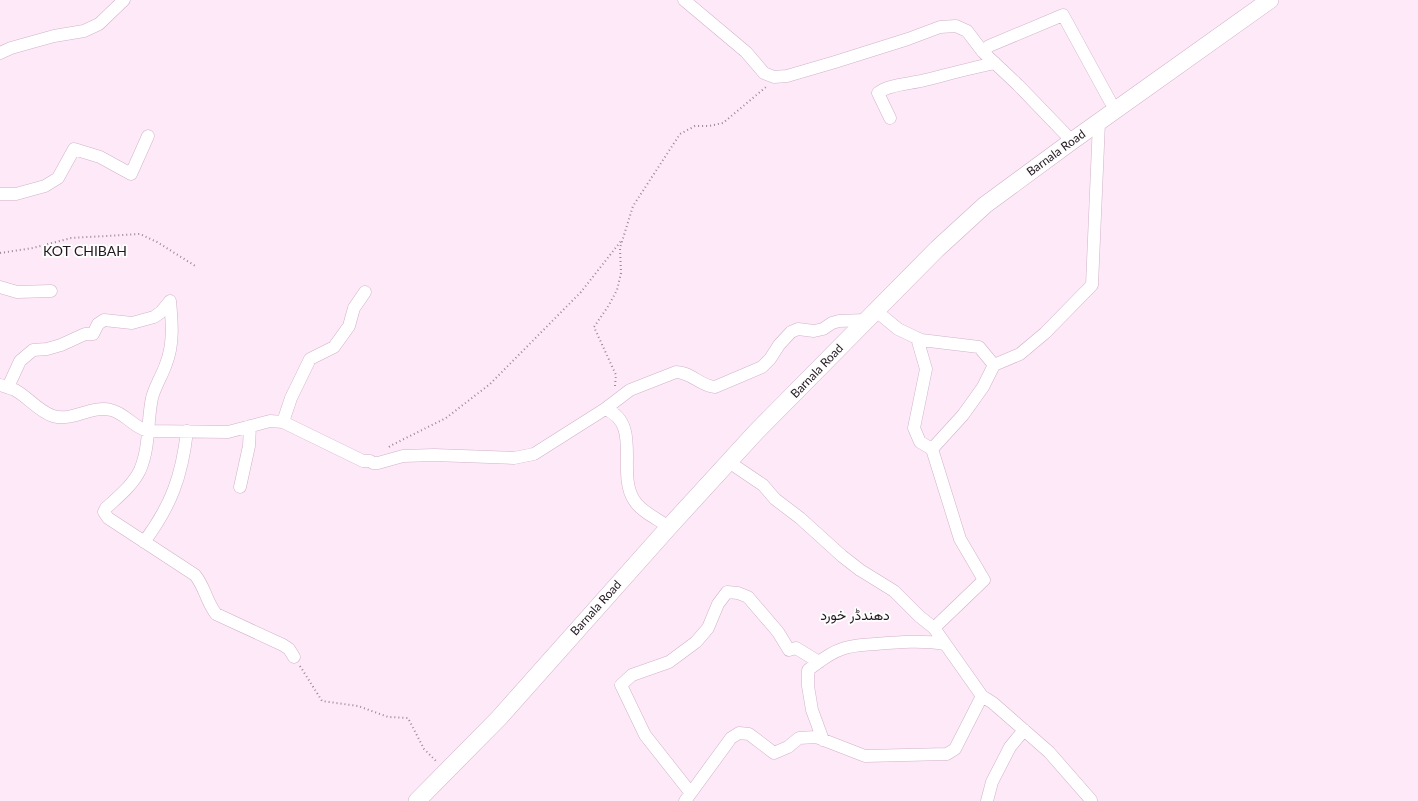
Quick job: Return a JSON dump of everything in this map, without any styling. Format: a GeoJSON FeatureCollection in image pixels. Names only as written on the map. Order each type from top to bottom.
{"type":"FeatureCollection","features":[{"type":"Feature","properties":{"kind":"main road","name":"Barnala Road"},"geometry":{"type":"LineString","coordinates":[[417,801],[499,718],[729,462],[870,315],[937,249],[984,205],[1270,0]]}},
{"type":"Feature","properties":{"kind":"street"},"geometry":{"type":"LineString","coordinates":[[0,53],[11,48],[54,36],[84,31],[99,24],[124,0]]}},
{"type":"Feature","properties":{"kind":"street"},"geometry":{"type":"LineString","coordinates":[[684,0],[746,52],[764,73],[774,77],[787,76],[828,64],[908,39],[940,27],[956,26],[967,31],[983,52],[1072,141]]}},
{"type":"Feature","properties":{"kind":"street"},"geometry":{"type":"LineString","coordinates":[[983,52],[989,46],[1063,15],[1110,101]]}},
{"type":"Feature","properties":{"kind":"street"},"geometry":{"type":"LineString","coordinates":[[890,118],[878,94],[884,88],[924,81],[960,70],[995,63]]}},
{"type":"Feature","properties":{"kind":"street"},"geometry":{"type":"LineString","coordinates":[[932,449],[963,415],[983,387],[994,365],[1020,354],[1045,333],[1092,285],[1099,122]]}},
{"type":"Feature","properties":{"kind":"street"},"geometry":{"type":"LineString","coordinates":[[0,194],[16,194],[45,186],[58,178],[74,149],[100,157],[130,174],[148,136]]}},
{"type":"Feature","properties":{"kind":"street"},"geometry":{"type":"LineString","coordinates":[[0,287],[17,292],[51,291]]}},
{"type":"Feature","properties":{"kind":"street"},"geometry":{"type":"LineString","coordinates":[[283,422],[291,398],[310,360],[334,347],[349,326],[354,308],[365,292]]}},
{"type":"Feature","properties":{"kind":"street"},"geometry":{"type":"LineString","coordinates":[[294,656],[289,649],[283,645],[216,614],[209,604],[200,581],[195,575],[108,518],[104,512],[106,508],[132,482],[140,470],[145,455],[148,431],[152,397],[157,383],[167,364],[171,345],[173,326],[170,301],[161,312],[154,316],[132,322],[104,320],[98,324],[93,334],[85,334],[54,347],[33,350],[20,361],[4,386],[15,390],[43,412],[54,416],[66,417],[98,410],[110,410],[148,431],[228,432],[270,421],[283,422],[362,461],[370,461],[373,464],[402,456],[434,455],[514,458],[534,454],[630,390],[676,372],[683,372],[708,387],[715,387],[762,367],[791,332],[798,329],[823,329],[832,323],[870,315],[921,340],[978,347],[994,365]]}},
{"type":"Feature","properties":{"kind":"street"},"geometry":{"type":"LineString","coordinates":[[917,338],[926,369],[914,428],[920,442],[932,449],[960,539],[984,580],[934,628]]}},
{"type":"Feature","properties":{"kind":"street"},"geometry":{"type":"LineString","coordinates":[[605,408],[612,411],[621,419],[627,437],[628,487],[634,501],[644,510],[669,527]]}},
{"type":"Feature","properties":{"kind":"street"},"geometry":{"type":"LineString","coordinates":[[240,487],[249,446],[250,426]]}},
{"type":"Feature","properties":{"kind":"street"},"geometry":{"type":"LineString","coordinates":[[144,542],[159,523],[174,491],[184,457],[186,431]]}},
{"type":"Feature","properties":{"kind":"street"},"geometry":{"type":"LineString","coordinates":[[729,462],[764,484],[775,499],[800,518],[854,565],[894,591],[919,616],[934,628],[982,696],[993,703],[1049,752],[1092,801]]}},
{"type":"Feature","properties":{"kind":"street"},"geometry":{"type":"LineString","coordinates":[[819,662],[796,648],[789,650],[778,632],[748,597],[738,593],[727,592],[718,604],[708,628],[696,642],[669,662],[632,675],[621,685],[645,735],[688,797],[730,738],[739,733],[750,734],[774,753],[788,747],[799,738],[816,737],[865,756],[948,754],[955,749],[982,696]]}},
{"type":"Feature","properties":{"kind":"street"},"geometry":{"type":"LineString","coordinates":[[823,740],[812,710],[808,686],[808,670],[828,654],[843,648],[858,645],[906,641],[929,641],[945,644]]}},
{"type":"Feature","properties":{"kind":"street"},"geometry":{"type":"LineString","coordinates":[[987,801],[992,782],[1010,747],[1024,730]]}},
{"type":"Feature","properties":{"kind":"path"},"geometry":{"type":"LineString","coordinates":[[615,387],[616,375],[594,327],[609,306],[617,290],[621,273],[620,248],[633,206],[680,134],[695,126],[709,126],[723,123],[761,91],[774,77]]}},
{"type":"Feature","properties":{"kind":"path"},"geometry":{"type":"LineString","coordinates":[[0,253],[33,248],[71,238],[140,234],[170,249],[197,267]]}},
{"type":"Feature","properties":{"kind":"path"},"geometry":{"type":"LineString","coordinates":[[373,464],[392,445],[446,418],[490,384],[581,292],[623,239]]}},
{"type":"Feature","properties":{"kind":"path"},"geometry":{"type":"LineString","coordinates":[[294,656],[322,701],[358,706],[388,717],[408,718],[424,749],[446,771]]}},
{"type":"Feature","properties":{"kind":"district","name":"KOT CHIBAH"},"geometry":{"type":"Point","coordinates":[85,251]}},
{"type":"Feature","properties":{"kind":"district","name":"دھندڈر خورد"},"geometry":{"type":"Point","coordinates":[855,615]}}]}
